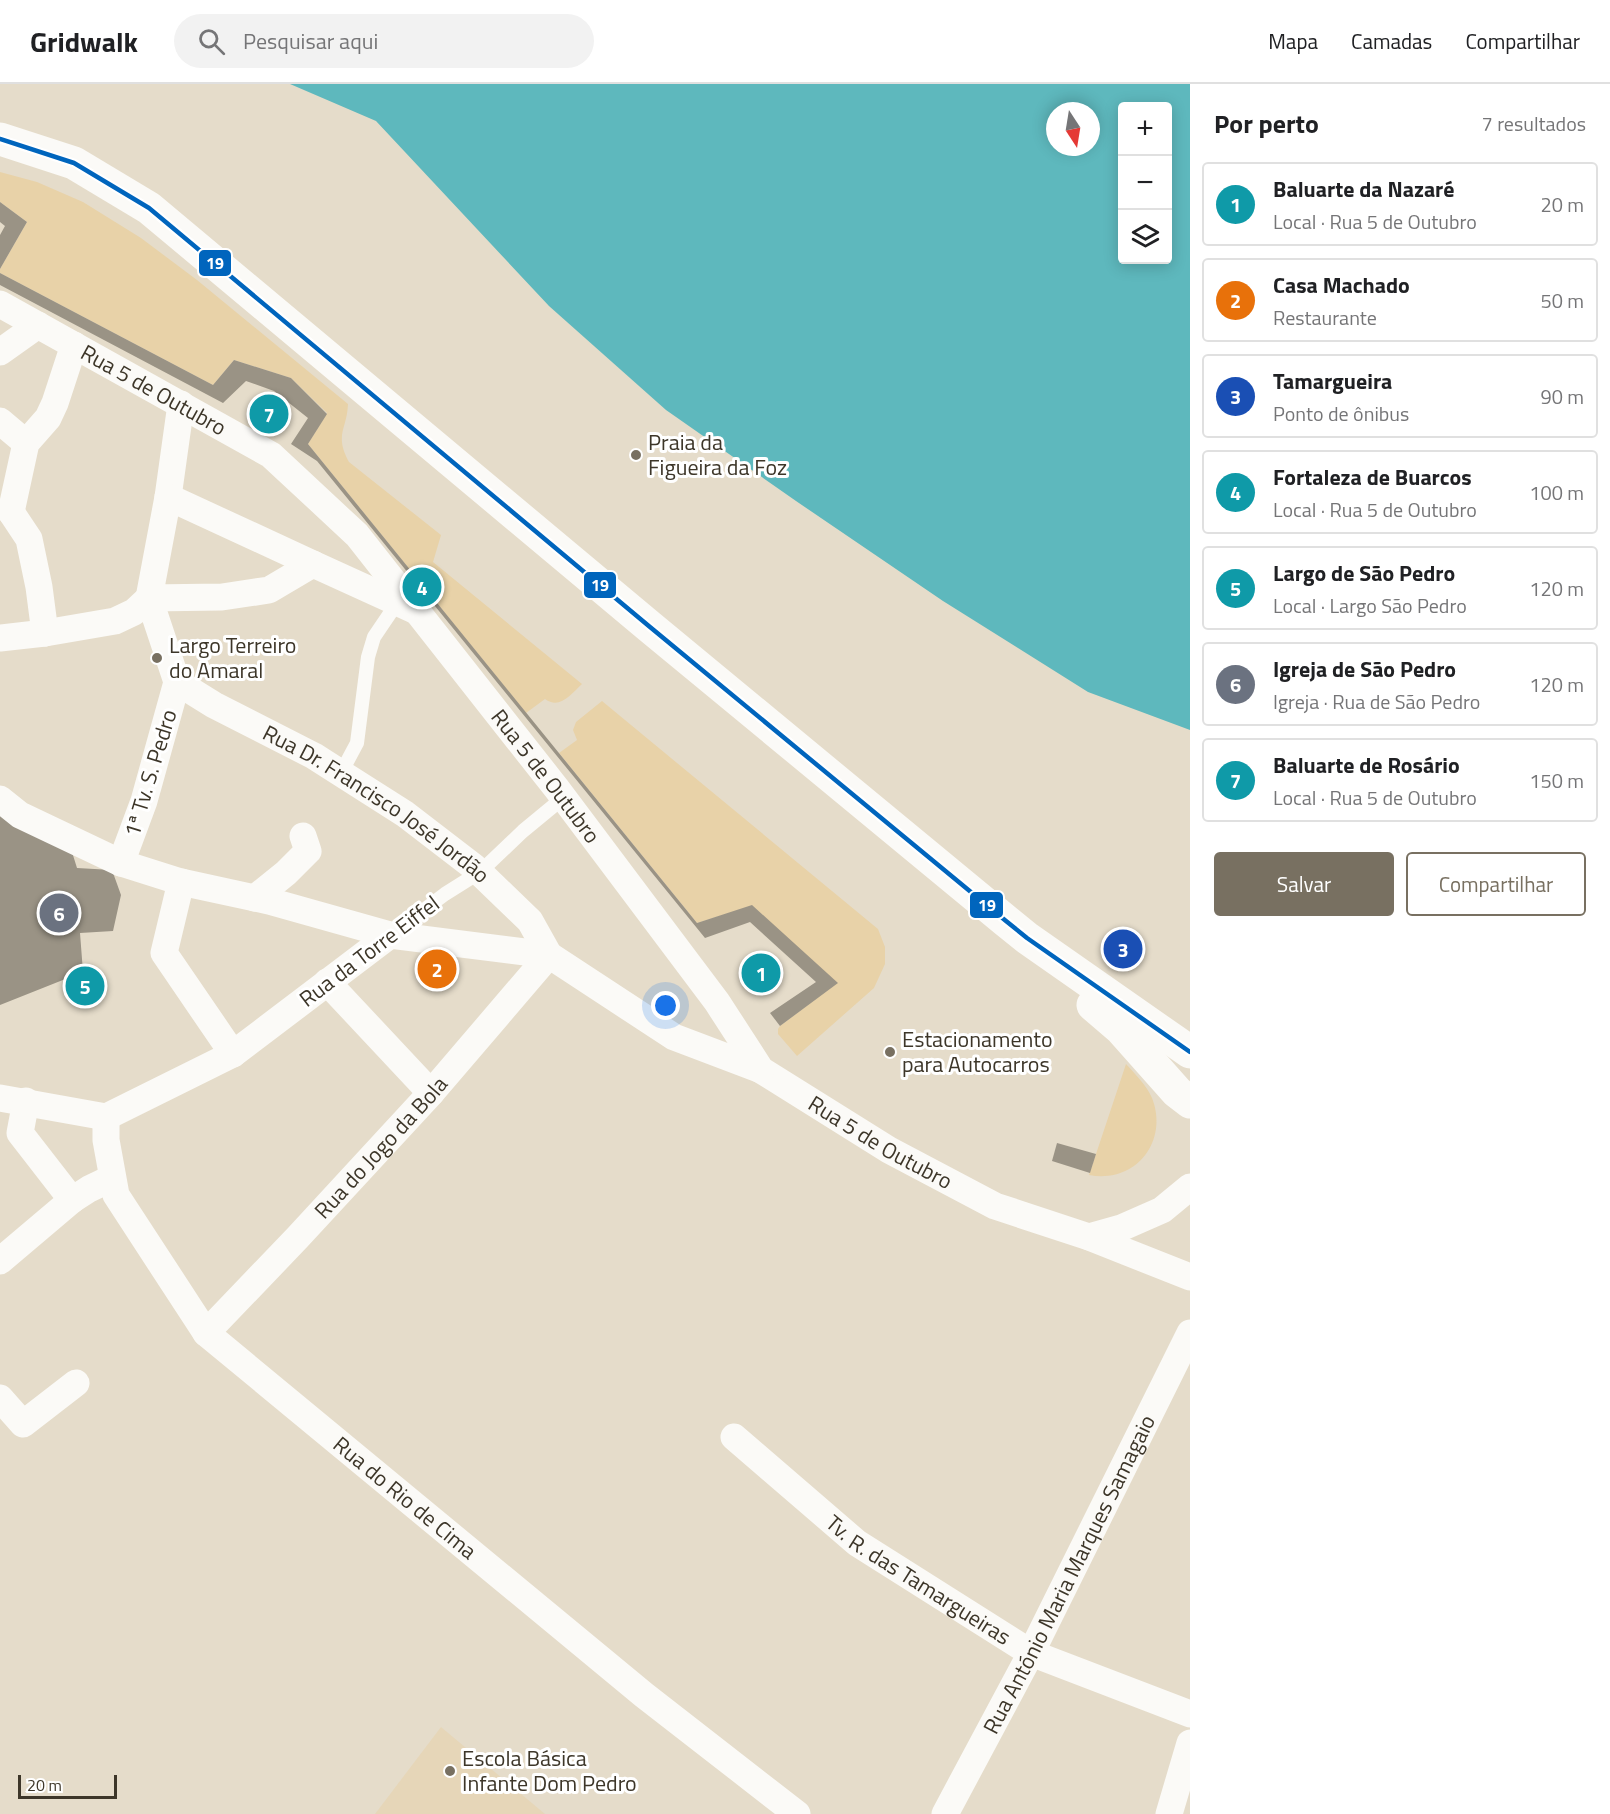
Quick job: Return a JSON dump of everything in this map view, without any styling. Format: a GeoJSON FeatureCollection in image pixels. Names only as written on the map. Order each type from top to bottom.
{"type":"FeatureCollection","features":[{"type":"Feature","properties":{"kind":"street"},"geometry":{"type":"LineString","coordinates":[[0,139],[74,163],[149,208],[650,627],[1027,938],[1190,1052]]}},
{"type":"Feature","properties":{"kind":"street","name":"Rua 5 de Outubro"},"geometry":{"type":"LineString","coordinates":[[0,304],[271,455],[357,535],[408,608],[563,798],[717,1002],[762,1070],[889,1150],[995,1206],[1089,1237],[1190,1277]]}},
{"type":"Feature","properties":{"kind":"street"},"geometry":{"type":"LineString","coordinates":[[0,352],[38,325]]}},
{"type":"Feature","properties":{"kind":"street"},"geometry":{"type":"LineString","coordinates":[[45,633],[39,587],[28,539],[5,513],[26,443],[48,418],[74,345]]}},
{"type":"Feature","properties":{"kind":"street"},"geometry":{"type":"LineString","coordinates":[[177,682],[149,598],[168,497],[181,404]]}},
{"type":"Feature","properties":{"kind":"street"},"geometry":{"type":"LineString","coordinates":[[0,421],[26,443]]}},
{"type":"Feature","properties":{"kind":"street"},"geometry":{"type":"LineString","coordinates":[[168,497],[408,608]]}},
{"type":"Feature","properties":{"kind":"street"},"geometry":{"type":"LineString","coordinates":[[0,638],[115,621],[134,612],[149,598],[222,597],[269,591],[313,564]]}},
{"type":"Feature","properties":{"kind":"street","name":"Rua Dr. Francisco José Jordão"},"geometry":{"type":"LineString","coordinates":[[177,682],[214,705],[314,756],[405,814],[480,872],[530,921],[549,955]]}},
{"type":"Feature","properties":{"kind":"street","name":"1ª Tv. S. Pedro"},"geometry":{"type":"LineString","coordinates":[[121,863],[144,801],[177,682]]}},
{"type":"Feature","properties":{"kind":"street"},"geometry":{"type":"LineString","coordinates":[[0,799],[20,815],[121,863],[182,882],[255,898],[390,935],[549,955],[674,1037],[762,1070]]}},
{"type":"Feature","properties":{"kind":"street"},"geometry":{"type":"LineString","coordinates":[[255,898],[286,873],[308,851],[303,836]]}},
{"type":"Feature","properties":{"kind":"street"},"geometry":{"type":"LineString","coordinates":[[182,882],[164,953],[233,1054]]}},
{"type":"Feature","properties":{"kind":"street","name":"Rua da Torre Eiffel"},"geometry":{"type":"LineString","coordinates":[[106,1117],[233,1054],[390,935]]}},
{"type":"Feature","properties":{"kind":"street"},"geometry":{"type":"LineString","coordinates":[[1027,938],[1050,968],[1121,1029],[1186,1105]]}},
{"type":"Feature","properties":{"kind":"street","name":"Rua do Jogo da Bola"},"geometry":{"type":"LineString","coordinates":[[206,1333],[298,1238],[431,1093],[549,955]]}},
{"type":"Feature","properties":{"kind":"street"},"geometry":{"type":"LineString","coordinates":[[327,982],[431,1093]]}},
{"type":"Feature","properties":{"kind":"street"},"geometry":{"type":"LineString","coordinates":[[0,1098],[106,1117]]}},
{"type":"Feature","properties":{"kind":"street"},"geometry":{"type":"LineString","coordinates":[[26,1101],[20,1133],[72,1200]]}},
{"type":"Feature","properties":{"kind":"street","name":"Rua do Rio de Cima"},"geometry":{"type":"LineString","coordinates":[[106,1117],[106,1140],[116,1195],[206,1333],[644,1695],[796,1814]]}},
{"type":"Feature","properties":{"kind":"street"},"geometry":{"type":"LineString","coordinates":[[0,1261],[72,1200],[112,1178]]}},
{"type":"Feature","properties":{"kind":"street"},"geometry":{"type":"LineString","coordinates":[[1089,1237],[1121,1228],[1162,1210],[1190,1186]]}},
{"type":"Feature","properties":{"kind":"street","name":"Rua António Maria Marques Samagaio"},"geometry":{"type":"LineString","coordinates":[[945,1814],[1031,1653],[1190,1333]]}},
{"type":"Feature","properties":{"kind":"street"},"geometry":{"type":"LineString","coordinates":[[0,1398],[24,1424],[76,1383]]}},
{"type":"Feature","properties":{"kind":"street","name":"Tv. R. das Tamargueiras"},"geometry":{"type":"LineString","coordinates":[[734,1437],[857,1543],[1031,1653],[1190,1714]]}},
{"type":"Feature","properties":{"kind":"street"},"geometry":{"type":"LineString","coordinates":[[1169,1814],[1190,1743]]}},
{"type":"Feature","properties":{"kind":"lane"},"geometry":{"type":"LineString","coordinates":[[341,773],[357,743],[368,657],[374,637],[408,608]]}},
{"type":"Feature","properties":{"kind":"lane","name":"Rua da Torre Eiffel"},"geometry":{"type":"LineString","coordinates":[[390,935],[445,894],[480,872],[523,831],[563,798]]}},
{"type":"Feature","properties":{"kind":"shaded area"},"geometry":{"type":"Polygon","coordinates":[[[0,172],[37,182],[83,202],[141,238],[197,280],[348,404],[342,432],[342,445],[349,462],[441,535],[433,562],[582,684],[560,702],[550,702],[545,699],[526,713],[308,444],[327,413],[291,378],[234,360],[213,385],[0,273],[0,269],[27,222],[0,202],[0,172]]]}},
{"type":"Feature","properties":{"kind":"shaded area"},"geometry":{"type":"Polygon","coordinates":[[[602,701],[878,929],[885,947],[885,964],[874,988],[797,1056],[778,1034],[778,1029],[837,983],[752,906],[697,923],[559,753],[577,740],[573,730],[576,722],[602,701]]]}},
{"type":"Feature","properties":{"kind":"shaded area"},"geometry":{"type":"Polygon","coordinates":[[[1126,1064],[1152,1098],[1156,1114],[1156,1129],[1152,1144],[1134,1166],[1121,1173],[1106,1176],[1089,1175],[1126,1064]]]}},
{"type":"Feature","properties":{"kind":"shaded area","name":"Escola Básica Infante Dom Pedro"},"geometry":{"type":"Polygon","coordinates":[[[441,1727],[545,1814],[375,1814],[441,1727]]]}},
{"type":"Feature","properties":{"kind":"water"},"geometry":{"type":"Polygon","coordinates":[[[290,84],[1190,84],[1190,730],[1088,692],[943,601],[666,410],[549,306],[376,121],[290,84]]]}},
{"type":"Feature","properties":{"kind":"building"},"geometry":{"type":"Polygon","coordinates":[[[0,202],[27,222],[0,269],[0,235],[5,226],[0,222],[0,202]]]}},
{"type":"Feature","properties":{"kind":"building"},"geometry":{"type":"Polygon","coordinates":[[[0,273],[213,385],[234,360],[291,378],[327,414],[308,444],[697,923],[752,905],[838,983],[780,1026],[770,1013],[816,982],[750,922],[705,938],[317,461],[291,444],[308,418],[274,391],[246,381],[223,403],[0,285],[0,273]]]}},
{"type":"Feature","properties":{"kind":"building"},"geometry":{"type":"Polygon","coordinates":[[[0,814],[72,852],[77,868],[112,870],[121,895],[113,931],[80,933],[83,972],[0,1005],[0,814]]]}},
{"type":"Feature","properties":{"kind":"building"},"geometry":{"type":"Polygon","coordinates":[[[1057,1143],[1096,1154],[1090,1173],[1052,1161],[1057,1143]]]}},
{"type":"Feature","properties":{"kind":"transit line","name":"19"},"geometry":{"type":"LineString","coordinates":[[0,139],[74,163],[149,208],[1006,921],[1190,1052]]}},
{"type":"Feature","properties":{"kind":"place","name":"Baluarte de Rosário"},"geometry":{"type":"Point","coordinates":[269,414]}},
{"type":"Feature","properties":{"kind":"place","name":"Praia da Figueira da Foz"},"geometry":{"type":"Point","coordinates":[636,455]}},
{"type":"Feature","properties":{"kind":"place","name":"Fortaleza de Buarcos"},"geometry":{"type":"Point","coordinates":[422,587]}},
{"type":"Feature","properties":{"kind":"place","name":"Largo Terreiro do Amaral"},"geometry":{"type":"Point","coordinates":[157,658]}},
{"type":"Feature","properties":{"kind":"place","name":"Igreja de São Pedro"},"geometry":{"type":"Point","coordinates":[59,913]}},
{"type":"Feature","properties":{"kind":"place","name":"Tamargueira"},"geometry":{"type":"Point","coordinates":[1123,949]}},
{"type":"Feature","properties":{"kind":"place","name":"Casa Machado"},"geometry":{"type":"Point","coordinates":[437,969]}},
{"type":"Feature","properties":{"kind":"place","name":"Baluarte da Nazaré"},"geometry":{"type":"Point","coordinates":[761,973]}},
{"type":"Feature","properties":{"kind":"place","name":"Largo de São Pedro"},"geometry":{"type":"Point","coordinates":[85,986]}},
{"type":"Feature","properties":{"kind":"place","name":"Estacionamento para Autocarros"},"geometry":{"type":"Point","coordinates":[890,1052]}},
{"type":"Feature","properties":{"kind":"place","name":"Escola Básica Infante Dom Pedro"},"geometry":{"type":"Point","coordinates":[450,1771]}}]}
